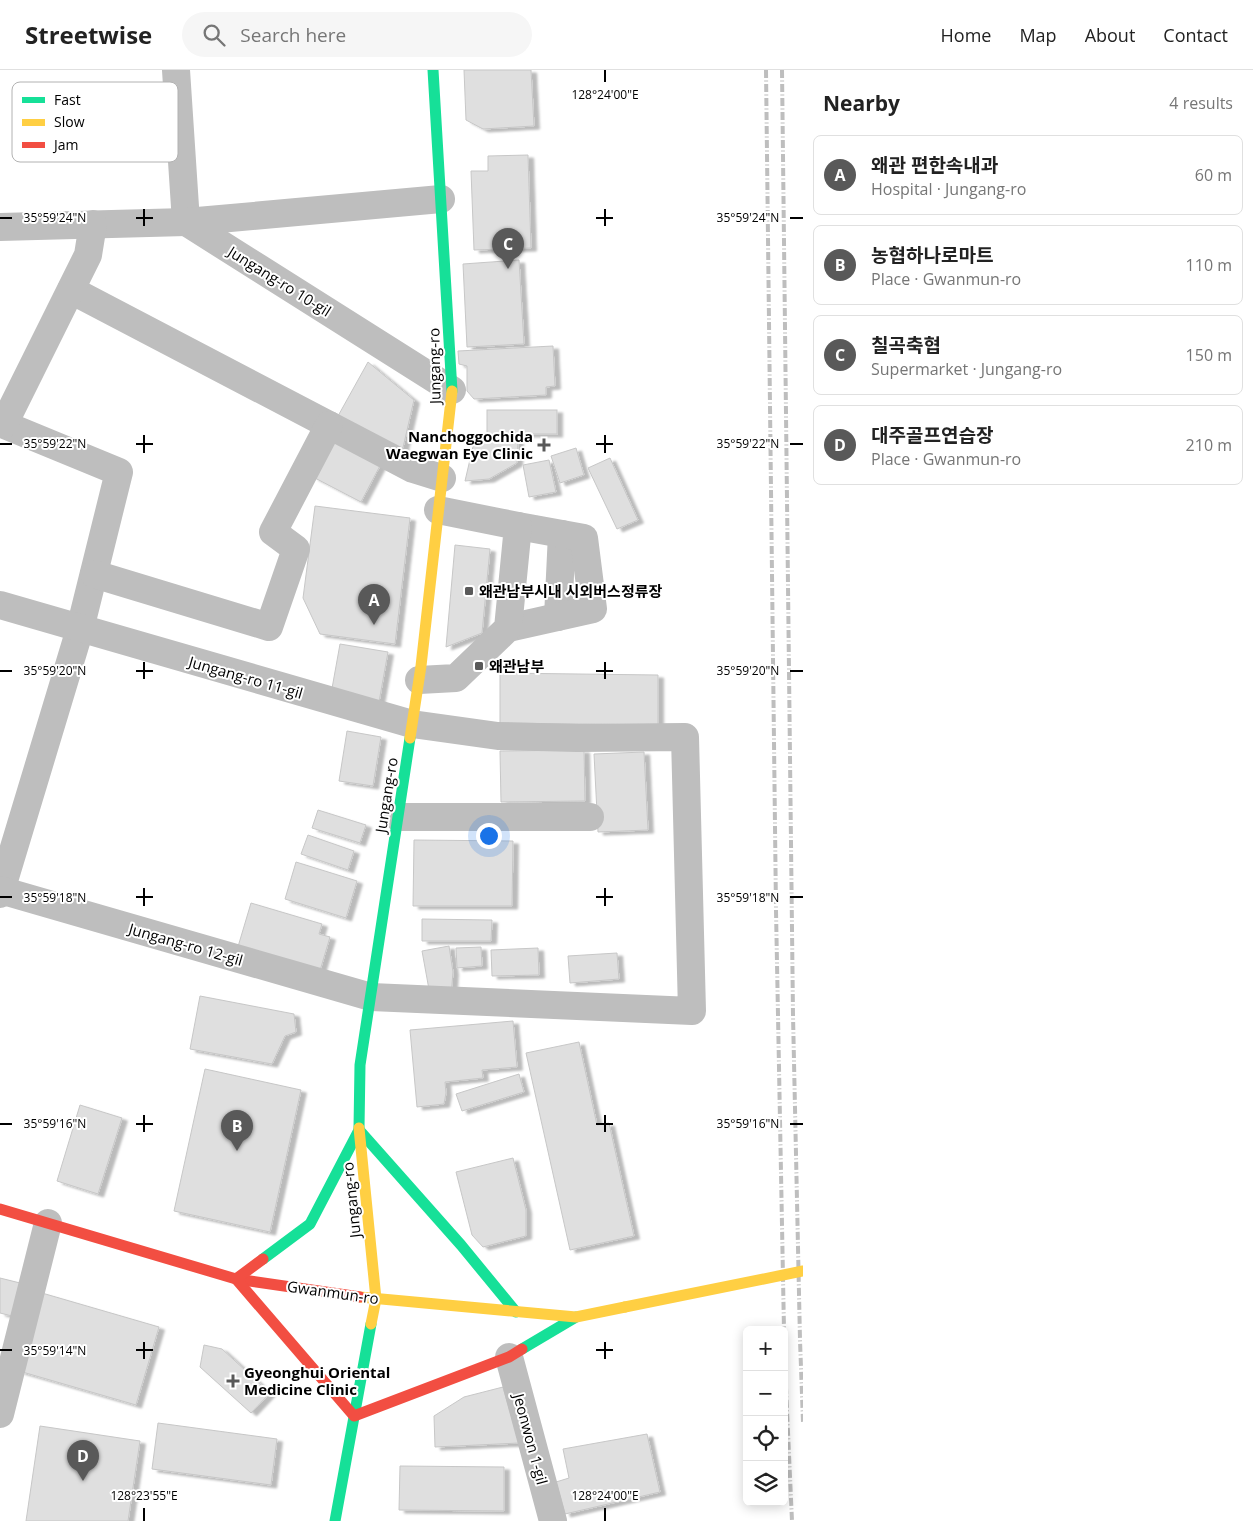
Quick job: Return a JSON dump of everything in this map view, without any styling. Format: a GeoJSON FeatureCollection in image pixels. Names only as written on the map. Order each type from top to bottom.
{"type":"FeatureCollection","features":[{"type":"Feature","properties":{"kind":"street","name":"Jungang-ro"},"geometry":{"type":"LineString","coordinates":[[335,1521],[376,1299],[360,1130],[360,1065],[419,680],[452,390],[433,70]]}},
{"type":"Feature","properties":{"kind":"street"},"geometry":{"type":"LineString","coordinates":[[178,100],[186,222]]}},
{"type":"Feature","properties":{"kind":"street"},"geometry":{"type":"LineString","coordinates":[[0,227],[186,222],[441,199]]}},
{"type":"Feature","properties":{"kind":"street","name":"Jungang-ro 10-gil"},"geometry":{"type":"LineString","coordinates":[[186,222],[452,390]]}},
{"type":"Feature","properties":{"kind":"street"},"geometry":{"type":"LineString","coordinates":[[80,629],[119,472],[2,424],[88,255],[93,224]]}},
{"type":"Feature","properties":{"kind":"street"},"geometry":{"type":"LineString","coordinates":[[71,290],[413,469],[442,478]]}},
{"type":"Feature","properties":{"kind":"street"},"geometry":{"type":"LineString","coordinates":[[94,574],[269,627],[296,550],[273,532],[329,425]]}},
{"type":"Feature","properties":{"kind":"street"},"geometry":{"type":"LineString","coordinates":[[419,680],[456,678],[508,628],[593,609],[584,538],[438,510]]}},
{"type":"Feature","properties":{"kind":"street"},"geometry":{"type":"LineString","coordinates":[[508,628],[518,526]]}},
{"type":"Feature","properties":{"kind":"street","name":"Jungang-ro 11-gil"},"geometry":{"type":"LineString","coordinates":[[0,605],[412,724],[498,736],[576,738],[685,737],[692,1011],[371,997]]}},
{"type":"Feature","properties":{"kind":"street","name":"Jungang-ro 12-gil"},"geometry":{"type":"LineString","coordinates":[[80,629],[0,891],[371,997]]}},
{"type":"Feature","properties":{"kind":"street"},"geometry":{"type":"LineString","coordinates":[[398,817],[590,817]]}},
{"type":"Feature","properties":{"kind":"street"},"geometry":{"type":"LineString","coordinates":[[516,1312],[461,1245],[360,1130],[310,1224],[236,1279],[354,1416],[509,1357],[576,1317]]}},
{"type":"Feature","properties":{"kind":"street","name":"Gwanmun-ro"},"geometry":{"type":"LineString","coordinates":[[0,1209],[236,1279],[376,1299],[576,1317],[803,1271]]}},
{"type":"Feature","properties":{"kind":"street"},"geometry":{"type":"LineString","coordinates":[[0,1414],[48,1223]]}},
{"type":"Feature","properties":{"kind":"street","name":"Jeonwon 1-gil"},"geometry":{"type":"LineString","coordinates":[[509,1357],[553,1521]]}},
{"type":"Feature","properties":{"kind":"building"},"geometry":{"type":"Polygon","coordinates":[[[464,70],[531,70],[534,126],[483,129],[466,120],[464,70]]]}},
{"type":"Feature","properties":{"kind":"building"},"geometry":{"type":"Polygon","coordinates":[[[528,155],[531,248],[474,250],[471,171],[488,171],[488,156],[528,155]]]}},
{"type":"Feature","properties":{"kind":"building"},"geometry":{"type":"Polygon","coordinates":[[[519,260],[524,344],[467,347],[463,264],[519,260]]]}},
{"type":"Feature","properties":{"kind":"building"},"geometry":{"type":"Polygon","coordinates":[[[553,346],[555,386],[546,387],[546,395],[474,399],[467,391],[467,366],[459,364],[458,351],[553,346]]]}},
{"type":"Feature","properties":{"kind":"building"},"geometry":{"type":"Polygon","coordinates":[[[368,362],[414,400],[402,452],[338,416],[368,362]]]}},
{"type":"Feature","properties":{"kind":"building"},"geometry":{"type":"Polygon","coordinates":[[[487,410],[557,410],[557,434],[487,434],[487,410]]]}},
{"type":"Feature","properties":{"kind":"building"},"geometry":{"type":"Polygon","coordinates":[[[334,437],[382,462],[361,502],[313,477],[334,437]]]}},
{"type":"Feature","properties":{"kind":"building"},"geometry":{"type":"Polygon","coordinates":[[[475,438],[518,438],[517,463],[489,479],[465,481],[475,438]]]}},
{"type":"Feature","properties":{"kind":"building"},"geometry":{"type":"Polygon","coordinates":[[[576,448],[584,475],[560,483],[551,456],[576,448]]]}},
{"type":"Feature","properties":{"kind":"building"},"geometry":{"type":"Polygon","coordinates":[[[610,458],[638,520],[617,529],[588,468],[610,458]]]}},
{"type":"Feature","properties":{"kind":"building"},"geometry":{"type":"Polygon","coordinates":[[[549,460],[556,492],[529,497],[523,465],[549,460]]]}},
{"type":"Feature","properties":{"kind":"building"},"geometry":{"type":"Polygon","coordinates":[[[315,506],[410,518],[395,644],[320,634],[303,598],[315,506]]]}},
{"type":"Feature","properties":{"kind":"building","name":"왜관남부시내 시외버스정류장"},"geometry":{"type":"Polygon","coordinates":[[[455,545],[490,549],[482,633],[446,647],[455,545]]]}},
{"type":"Feature","properties":{"kind":"building"},"geometry":{"type":"Polygon","coordinates":[[[340,644],[388,652],[379,702],[331,694],[340,644]]]}},
{"type":"Feature","properties":{"kind":"building"},"geometry":{"type":"Polygon","coordinates":[[[500,673],[658,675],[658,725],[500,723],[500,673]]]}},
{"type":"Feature","properties":{"kind":"building"},"geometry":{"type":"Polygon","coordinates":[[[347,731],[381,737],[373,786],[339,781],[347,731]]]}},
{"type":"Feature","properties":{"kind":"building"},"geometry":{"type":"Polygon","coordinates":[[[584,750],[585,801],[501,802],[500,751],[584,750]]]}},
{"type":"Feature","properties":{"kind":"building"},"geometry":{"type":"Polygon","coordinates":[[[644,752],[648,830],[598,832],[594,754],[644,752]]]}},
{"type":"Feature","properties":{"kind":"building"},"geometry":{"type":"Polygon","coordinates":[[[318,810],[366,825],[360,843],[312,828],[318,810]]]}},
{"type":"Feature","properties":{"kind":"building"},"geometry":{"type":"Polygon","coordinates":[[[308,835],[354,851],[348,870],[301,854],[308,835]]]}},
{"type":"Feature","properties":{"kind":"building"},"geometry":{"type":"Polygon","coordinates":[[[414,840],[513,841],[512,906],[413,906],[414,840]]]}},
{"type":"Feature","properties":{"kind":"building"},"geometry":{"type":"Polygon","coordinates":[[[296,862],[357,881],[346,918],[285,899],[296,862]]]}},
{"type":"Feature","properties":{"kind":"building"},"geometry":{"type":"Polygon","coordinates":[[[251,903],[322,924],[319,934],[330,937],[319,974],[237,950],[251,903]]]}},
{"type":"Feature","properties":{"kind":"building"},"geometry":{"type":"Polygon","coordinates":[[[422,919],[492,920],[491,941],[422,941],[422,919]]]}},
{"type":"Feature","properties":{"kind":"building"},"geometry":{"type":"Polygon","coordinates":[[[449,946],[453,972],[451,997],[430,995],[422,951],[449,946]]]}},
{"type":"Feature","properties":{"kind":"building"},"geometry":{"type":"Polygon","coordinates":[[[481,947],[482,966],[457,968],[456,948],[481,947]]]}},
{"type":"Feature","properties":{"kind":"building"},"geometry":{"type":"Polygon","coordinates":[[[538,948],[539,975],[492,976],[491,950],[538,948]]]}},
{"type":"Feature","properties":{"kind":"building"},"geometry":{"type":"Polygon","coordinates":[[[617,953],[619,979],[570,983],[568,956],[617,953]]]}},
{"type":"Feature","properties":{"kind":"building"},"geometry":{"type":"Polygon","coordinates":[[[200,996],[294,1014],[296,1032],[285,1036],[272,1064],[190,1049],[200,996]]]}},
{"type":"Feature","properties":{"kind":"building"},"geometry":{"type":"Polygon","coordinates":[[[513,1021],[517,1067],[482,1070],[483,1078],[445,1082],[444,1104],[417,1107],[410,1030],[513,1021]]]}},
{"type":"Feature","properties":{"kind":"building"},"geometry":{"type":"Polygon","coordinates":[[[579,1042],[597,1125],[609,1123],[634,1236],[570,1250],[526,1053],[579,1042]]]}},
{"type":"Feature","properties":{"kind":"building"},"geometry":{"type":"Polygon","coordinates":[[[205,1069],[301,1090],[270,1232],[174,1211],[205,1069]]]}},
{"type":"Feature","properties":{"kind":"building"},"geometry":{"type":"Polygon","coordinates":[[[519,1074],[524,1092],[462,1111],[456,1094],[519,1074]]]}},
{"type":"Feature","properties":{"kind":"building"},"geometry":{"type":"Polygon","coordinates":[[[80,1105],[122,1118],[98,1194],[57,1181],[80,1105]]]}},
{"type":"Feature","properties":{"kind":"building"},"geometry":{"type":"Polygon","coordinates":[[[513,1158],[526,1210],[526,1236],[483,1247],[472,1235],[456,1172],[513,1158]]]}},
{"type":"Feature","properties":{"kind":"building"},"geometry":{"type":"Polygon","coordinates":[[[0,1278],[20,1283],[12,1316],[0,1313],[0,1278]]]}},
{"type":"Feature","properties":{"kind":"building"},"geometry":{"type":"Polygon","coordinates":[[[42,1293],[159,1327],[136,1405],[19,1371],[42,1293]]]}},
{"type":"Feature","properties":{"kind":"building"},"geometry":{"type":"Polygon","coordinates":[[[204,1345],[222,1349],[270,1393],[251,1413],[200,1367],[204,1345]]]}},
{"type":"Feature","properties":{"kind":"building"},"geometry":{"type":"Polygon","coordinates":[[[503,1387],[519,1443],[435,1447],[434,1416],[464,1397],[503,1387]]]}},
{"type":"Feature","properties":{"kind":"building"},"geometry":{"type":"Polygon","coordinates":[[[158,1423],[277,1439],[271,1485],[152,1469],[158,1423]]]}},
{"type":"Feature","properties":{"kind":"building"},"geometry":{"type":"Polygon","coordinates":[[[40,1426],[140,1441],[128,1521],[26,1521],[40,1426]]]}},
{"type":"Feature","properties":{"kind":"building"},"geometry":{"type":"Polygon","coordinates":[[[647,1434],[660,1492],[565,1514],[556,1482],[569,1478],[563,1449],[647,1434]]]}},
{"type":"Feature","properties":{"kind":"building"},"geometry":{"type":"Polygon","coordinates":[[[400,1466],[504,1467],[504,1511],[399,1510],[400,1466]]]}},
{"type":"Feature","properties":{"kind":"railway"},"geometry":{"type":"LineString","coordinates":[[766,70],[776,910],[784,1326]]}},
{"type":"Feature","properties":{"kind":"railway"},"geometry":{"type":"LineString","coordinates":[[782,70],[793,1015],[803,1422]]}},
{"type":"Feature","properties":{"kind":"railway"},"geometry":{"type":"LineString","coordinates":[[785,1371],[792,1521]]}},
{"type":"Feature","properties":{"kind":"traffic: fast"},"geometry":{"type":"LineString","coordinates":[[433,70],[452,391]]}},
{"type":"Feature","properties":{"kind":"traffic: fast"},"geometry":{"type":"LineString","coordinates":[[359,1128],[360,1065],[410,738]]}},
{"type":"Feature","properties":{"kind":"traffic: fast"},"geometry":{"type":"LineString","coordinates":[[263,1259],[310,1224],[359,1130],[461,1245],[516,1312]]}},
{"type":"Feature","properties":{"kind":"traffic: fast"},"geometry":{"type":"LineString","coordinates":[[522,1349],[576,1317]]}},
{"type":"Feature","properties":{"kind":"traffic: fast"},"geometry":{"type":"LineString","coordinates":[[335,1521],[371,1324]]}},
{"type":"Feature","properties":{"kind":"traffic: slow"},"geometry":{"type":"LineString","coordinates":[[410,738],[421,666],[452,391]]}},
{"type":"Feature","properties":{"kind":"traffic: slow"},"geometry":{"type":"LineString","coordinates":[[359,1128],[376,1299],[371,1324]]}},
{"type":"Feature","properties":{"kind":"traffic: slow"},"geometry":{"type":"LineString","coordinates":[[625,1307],[803,1271]]}},
{"type":"Feature","properties":{"kind":"traffic: slow"},"geometry":{"type":"LineString","coordinates":[[360,1297],[576,1317],[625,1307]]}},
{"type":"Feature","properties":{"kind":"traffic: jam"},"geometry":{"type":"LineString","coordinates":[[0,1209],[236,1279],[360,1297]]}},
{"type":"Feature","properties":{"kind":"traffic: jam"},"geometry":{"type":"LineString","coordinates":[[263,1259],[236,1279],[354,1416],[509,1357],[522,1349]]}},
{"type":"Feature","properties":{"kind":"place","name":"칠곡축협"},"geometry":{"type":"Point","coordinates":[508,269]}},
{"type":"Feature","properties":{"kind":"place","name":"Nanchoggochida Waegwan Eye Clinic"},"geometry":{"type":"Point","coordinates":[544,445]}},
{"type":"Feature","properties":{"kind":"place","name":"왜관남부시내 시외버스정류장"},"geometry":{"type":"Point","coordinates":[469,591]}},
{"type":"Feature","properties":{"kind":"place","name":"왜관 편한속내과"},"geometry":{"type":"Point","coordinates":[374,625]}},
{"type":"Feature","properties":{"kind":"place","name":"왜관남부"},"geometry":{"type":"Point","coordinates":[479,666]}},
{"type":"Feature","properties":{"kind":"place","name":"농협하나로마트"},"geometry":{"type":"Point","coordinates":[237,1151]}},
{"type":"Feature","properties":{"kind":"place","name":"Gyeonghui Oriental Medicine Clinic"},"geometry":{"type":"Point","coordinates":[233,1381]}},
{"type":"Feature","properties":{"kind":"place","name":"대주골프연습장"},"geometry":{"type":"Point","coordinates":[83,1481]}}]}
